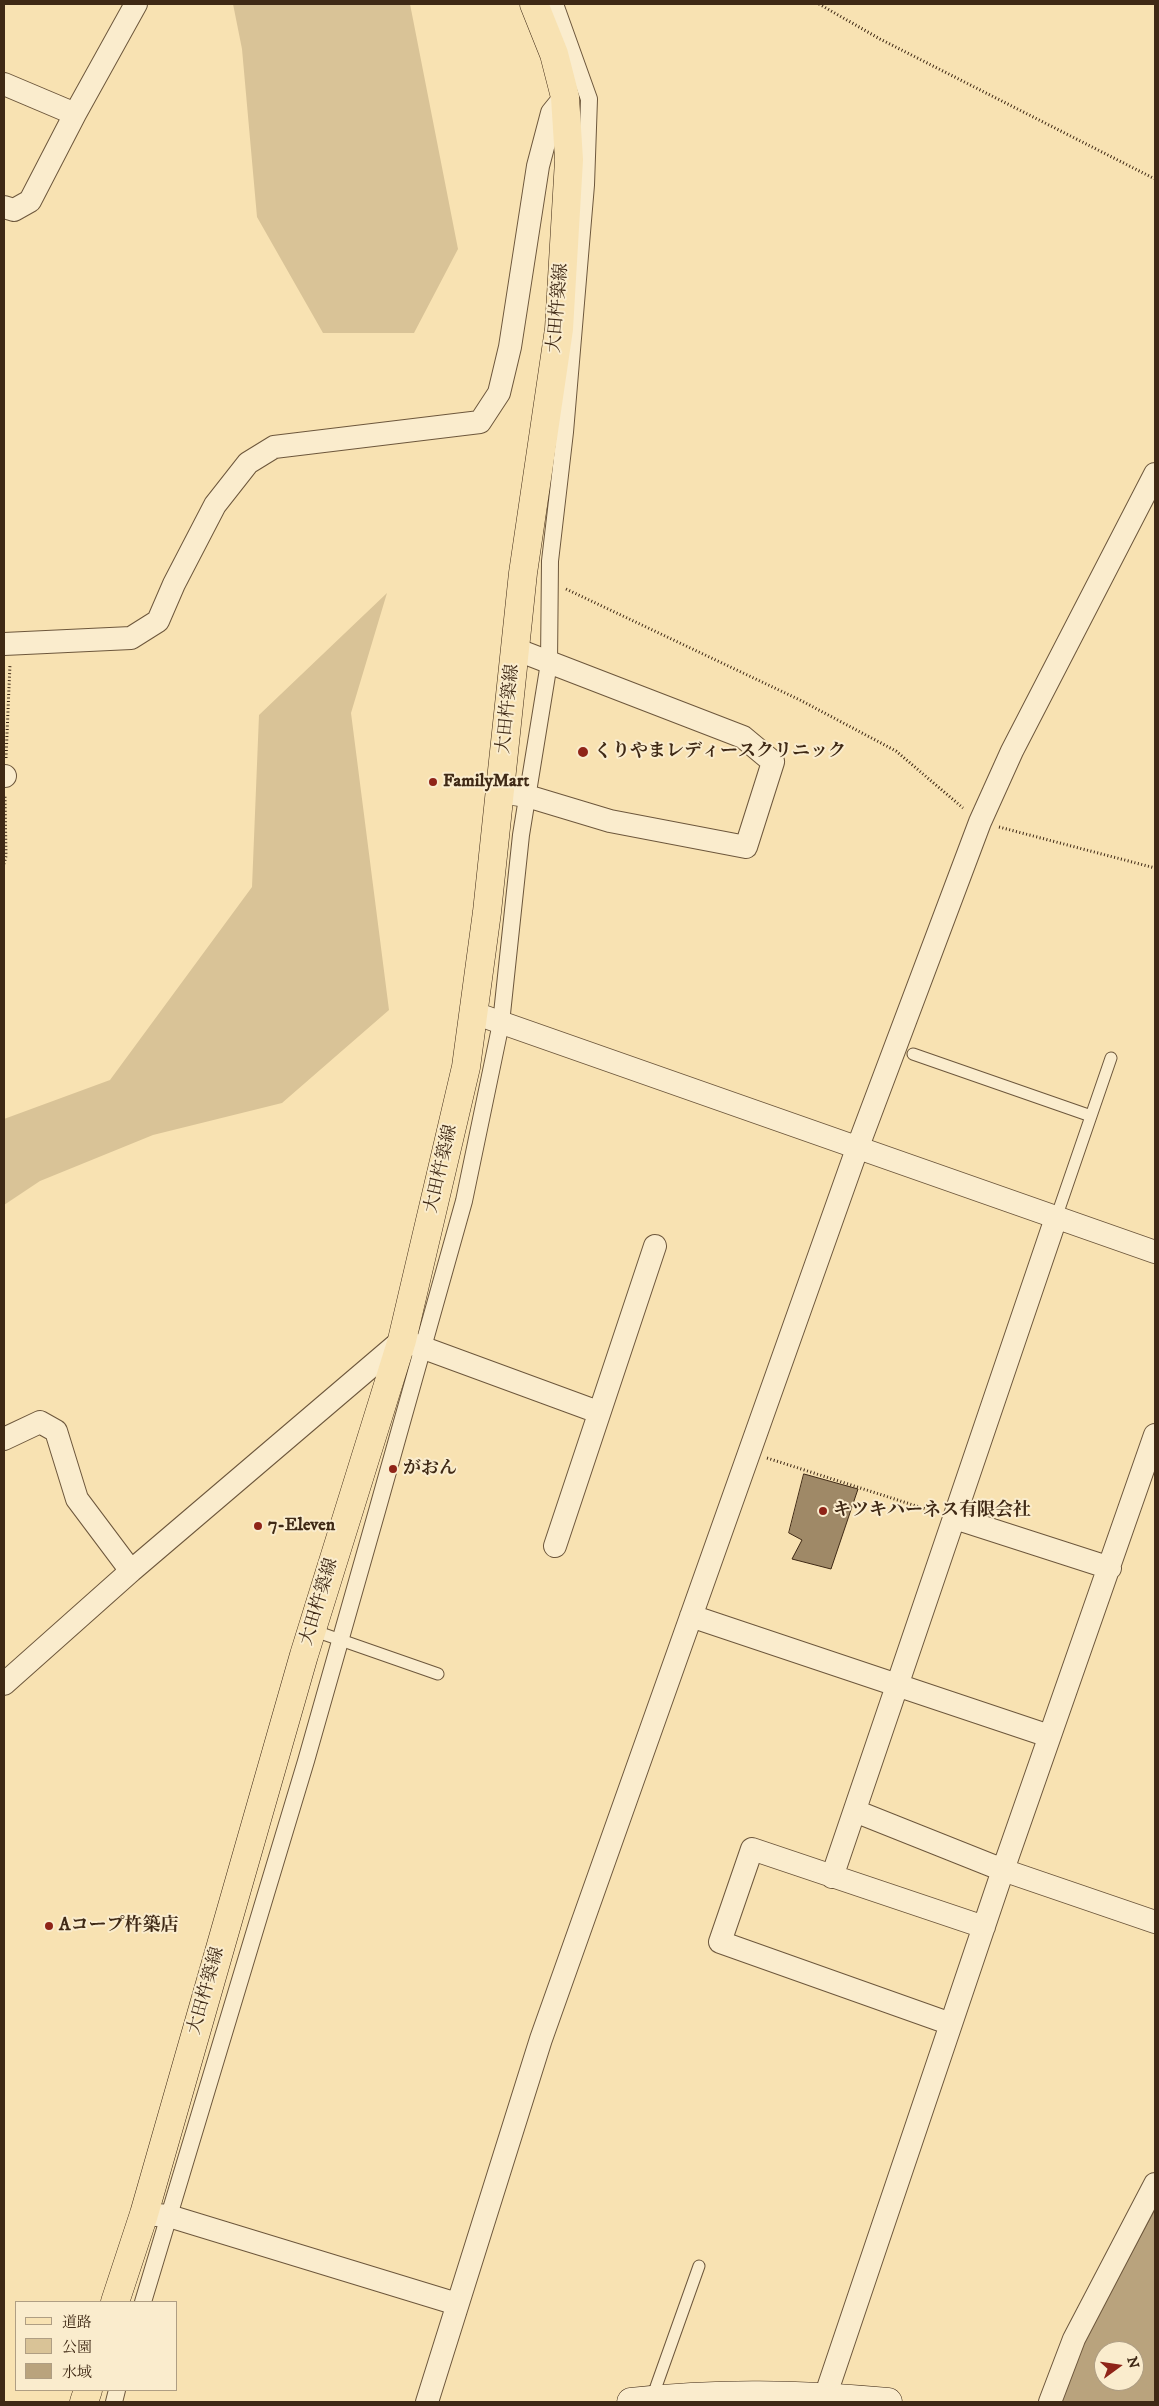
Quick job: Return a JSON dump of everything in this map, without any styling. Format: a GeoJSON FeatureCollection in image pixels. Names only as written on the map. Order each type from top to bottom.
{"type":"FeatureCollection","features":[{"type":"Feature","properties":{"kind":"main road","name":"大田杵築線"},"geometry":{"type":"LineString","coordinates":[[116,2301],[156,2215],[312,1630],[411,1344],[466,1067],[487,912],[523,573],[558,329],[569,160],[565,97],[554,54],[534,4]]}},
{"type":"Feature","properties":{"kind":"main road"},"geometry":{"type":"LineString","coordinates":[[641,2401],[824,2396],[888,2402]]}},
{"type":"Feature","properties":{"kind":"street"},"geometry":{"type":"LineString","coordinates":[[4,207],[14,210],[30,201],[74,114],[136,4]]}},
{"type":"Feature","properties":{"kind":"street"},"geometry":{"type":"LineString","coordinates":[[143,2301],[156,2215],[306,1761],[340,1640],[411,1344],[464,1202],[501,1023],[521,835],[549,663],[550,582],[586,185],[588,99],[555,4]]}},
{"type":"Feature","properties":{"kind":"street"},"geometry":{"type":"LineString","coordinates":[[4,84],[74,114]]}},
{"type":"Feature","properties":{"kind":"street"},"geometry":{"type":"LineString","coordinates":[[4,644],[131,638],[158,621],[174,584],[215,505],[248,463],[274,447],[480,422],[498,393],[510,347],[538,166],[552,113],[565,97]]}},
{"type":"Feature","properties":{"kind":"street"},"geometry":{"type":"LineString","coordinates":[[427,2402],[540,2039],[857,1149],[980,822],[1012,751],[1155,474]]}},
{"type":"Feature","properties":{"kind":"street"},"geometry":{"type":"LineString","coordinates":[[500,792],[527,796],[610,821],[746,848],[773,762],[743,738],[515,649]]}},
{"type":"Feature","properties":{"kind":"street"},"geometry":{"type":"LineString","coordinates":[[474,1013],[1155,1252]]}},
{"type":"Feature","properties":{"kind":"street"},"geometry":{"type":"LineString","coordinates":[[832,1876],[1056,1218]]}},
{"type":"Feature","properties":{"kind":"street"},"geometry":{"type":"LineString","coordinates":[[555,1546],[598,1412],[655,1246]]}},
{"type":"Feature","properties":{"kind":"street"},"geometry":{"type":"LineString","coordinates":[[411,1344],[598,1412]]}},
{"type":"Feature","properties":{"kind":"street"},"geometry":{"type":"LineString","coordinates":[[4,1684],[131,1571],[411,1344]]}},
{"type":"Feature","properties":{"kind":"street"},"geometry":{"type":"LineString","coordinates":[[4,1439],[40,1422],[56,1431],[77,1499],[131,1571]]}},
{"type":"Feature","properties":{"kind":"street"},"geometry":{"type":"LineString","coordinates":[[824,2396],[1155,1435]]}},
{"type":"Feature","properties":{"kind":"street"},"geometry":{"type":"LineString","coordinates":[[954,1518],[1110,1568]]}},
{"type":"Feature","properties":{"kind":"street"},"geometry":{"type":"LineString","coordinates":[[691,1616],[1050,1736]]}},
{"type":"Feature","properties":{"kind":"street"},"geometry":{"type":"LineString","coordinates":[[855,1811],[1004,1870],[1155,1922]]}},
{"type":"Feature","properties":{"kind":"street"},"geometry":{"type":"LineString","coordinates":[[951,2024],[720,1942],[752,1849],[984,1928]]}},
{"type":"Feature","properties":{"kind":"street"},"geometry":{"type":"LineString","coordinates":[[1050,2402],[1074,2339],[1155,2184]]}},
{"type":"Feature","properties":{"kind":"street"},"geometry":{"type":"LineString","coordinates":[[156,2215],[457,2304]]}},
{"type":"Feature","properties":{"kind":"lane"},"geometry":{"type":"LineString","coordinates":[[913,1054],[1091,1116]]}},
{"type":"Feature","properties":{"kind":"lane"},"geometry":{"type":"LineString","coordinates":[[1056,1218],[1111,1058]]}},
{"type":"Feature","properties":{"kind":"lane"},"geometry":{"type":"LineString","coordinates":[[312,1630],[438,1674]]}},
{"type":"Feature","properties":{"kind":"lane"},"geometry":{"type":"LineString","coordinates":[[641,2401],[700,2266]]}},
{"type":"Feature","properties":{"kind":"path"},"geometry":{"type":"LineString","coordinates":[[820,4],[880,39],[1155,179]]}},
{"type":"Feature","properties":{"kind":"path"},"geometry":{"type":"LineString","coordinates":[[550,582],[800,700],[896,751],[980,822],[1155,868]]}},
{"type":"Feature","properties":{"kind":"path"},"geometry":{"type":"LineString","coordinates":[[749,1452],[954,1518]]}},
{"type":"Feature","properties":{"kind":"green space"},"geometry":{"type":"Polygon","coordinates":[[[233,4],[410,4],[458,249],[414,333],[323,333],[257,217],[242,49],[233,4]]]}},
{"type":"Feature","properties":{"kind":"green space"},"geometry":{"type":"Polygon","coordinates":[[[387,593],[351,713],[389,1010],[282,1103],[153,1135],[40,1181],[4,1205],[4,1119],[110,1080],[252,887],[259,715],[387,593]]]}},
{"type":"Feature","properties":{"kind":"water"},"geometry":{"type":"Polygon","coordinates":[[[1155,2210],[1155,2402],[1058,2402],[1081,2347],[1155,2210]]]}},
{"type":"Feature","properties":{"kind":"building","name":"キツキハーネス有限会社"},"geometry":{"type":"Polygon","coordinates":[[[804,1474],[858,1489],[831,1569],[792,1559],[802,1540],[789,1533],[804,1474]]]}},
{"type":"Feature","properties":{"kind":"place","name":"くりやまレディースクリニック"},"geometry":{"type":"Point","coordinates":[583,752]}},
{"type":"Feature","properties":{"kind":"place","name":"FamilyMart"},"geometry":{"type":"Point","coordinates":[433,782]}},
{"type":"Feature","properties":{"kind":"place","name":"がおん"},"geometry":{"type":"Point","coordinates":[393,1469]}},
{"type":"Feature","properties":{"kind":"place","name":"キツキハーネス有限会社"},"geometry":{"type":"Point","coordinates":[823,1511]}},
{"type":"Feature","properties":{"kind":"place","name":"7-Eleven"},"geometry":{"type":"Point","coordinates":[258,1526]}},
{"type":"Feature","properties":{"kind":"place","name":"Aコープ杵築店"},"geometry":{"type":"Point","coordinates":[49,1926]}}]}
